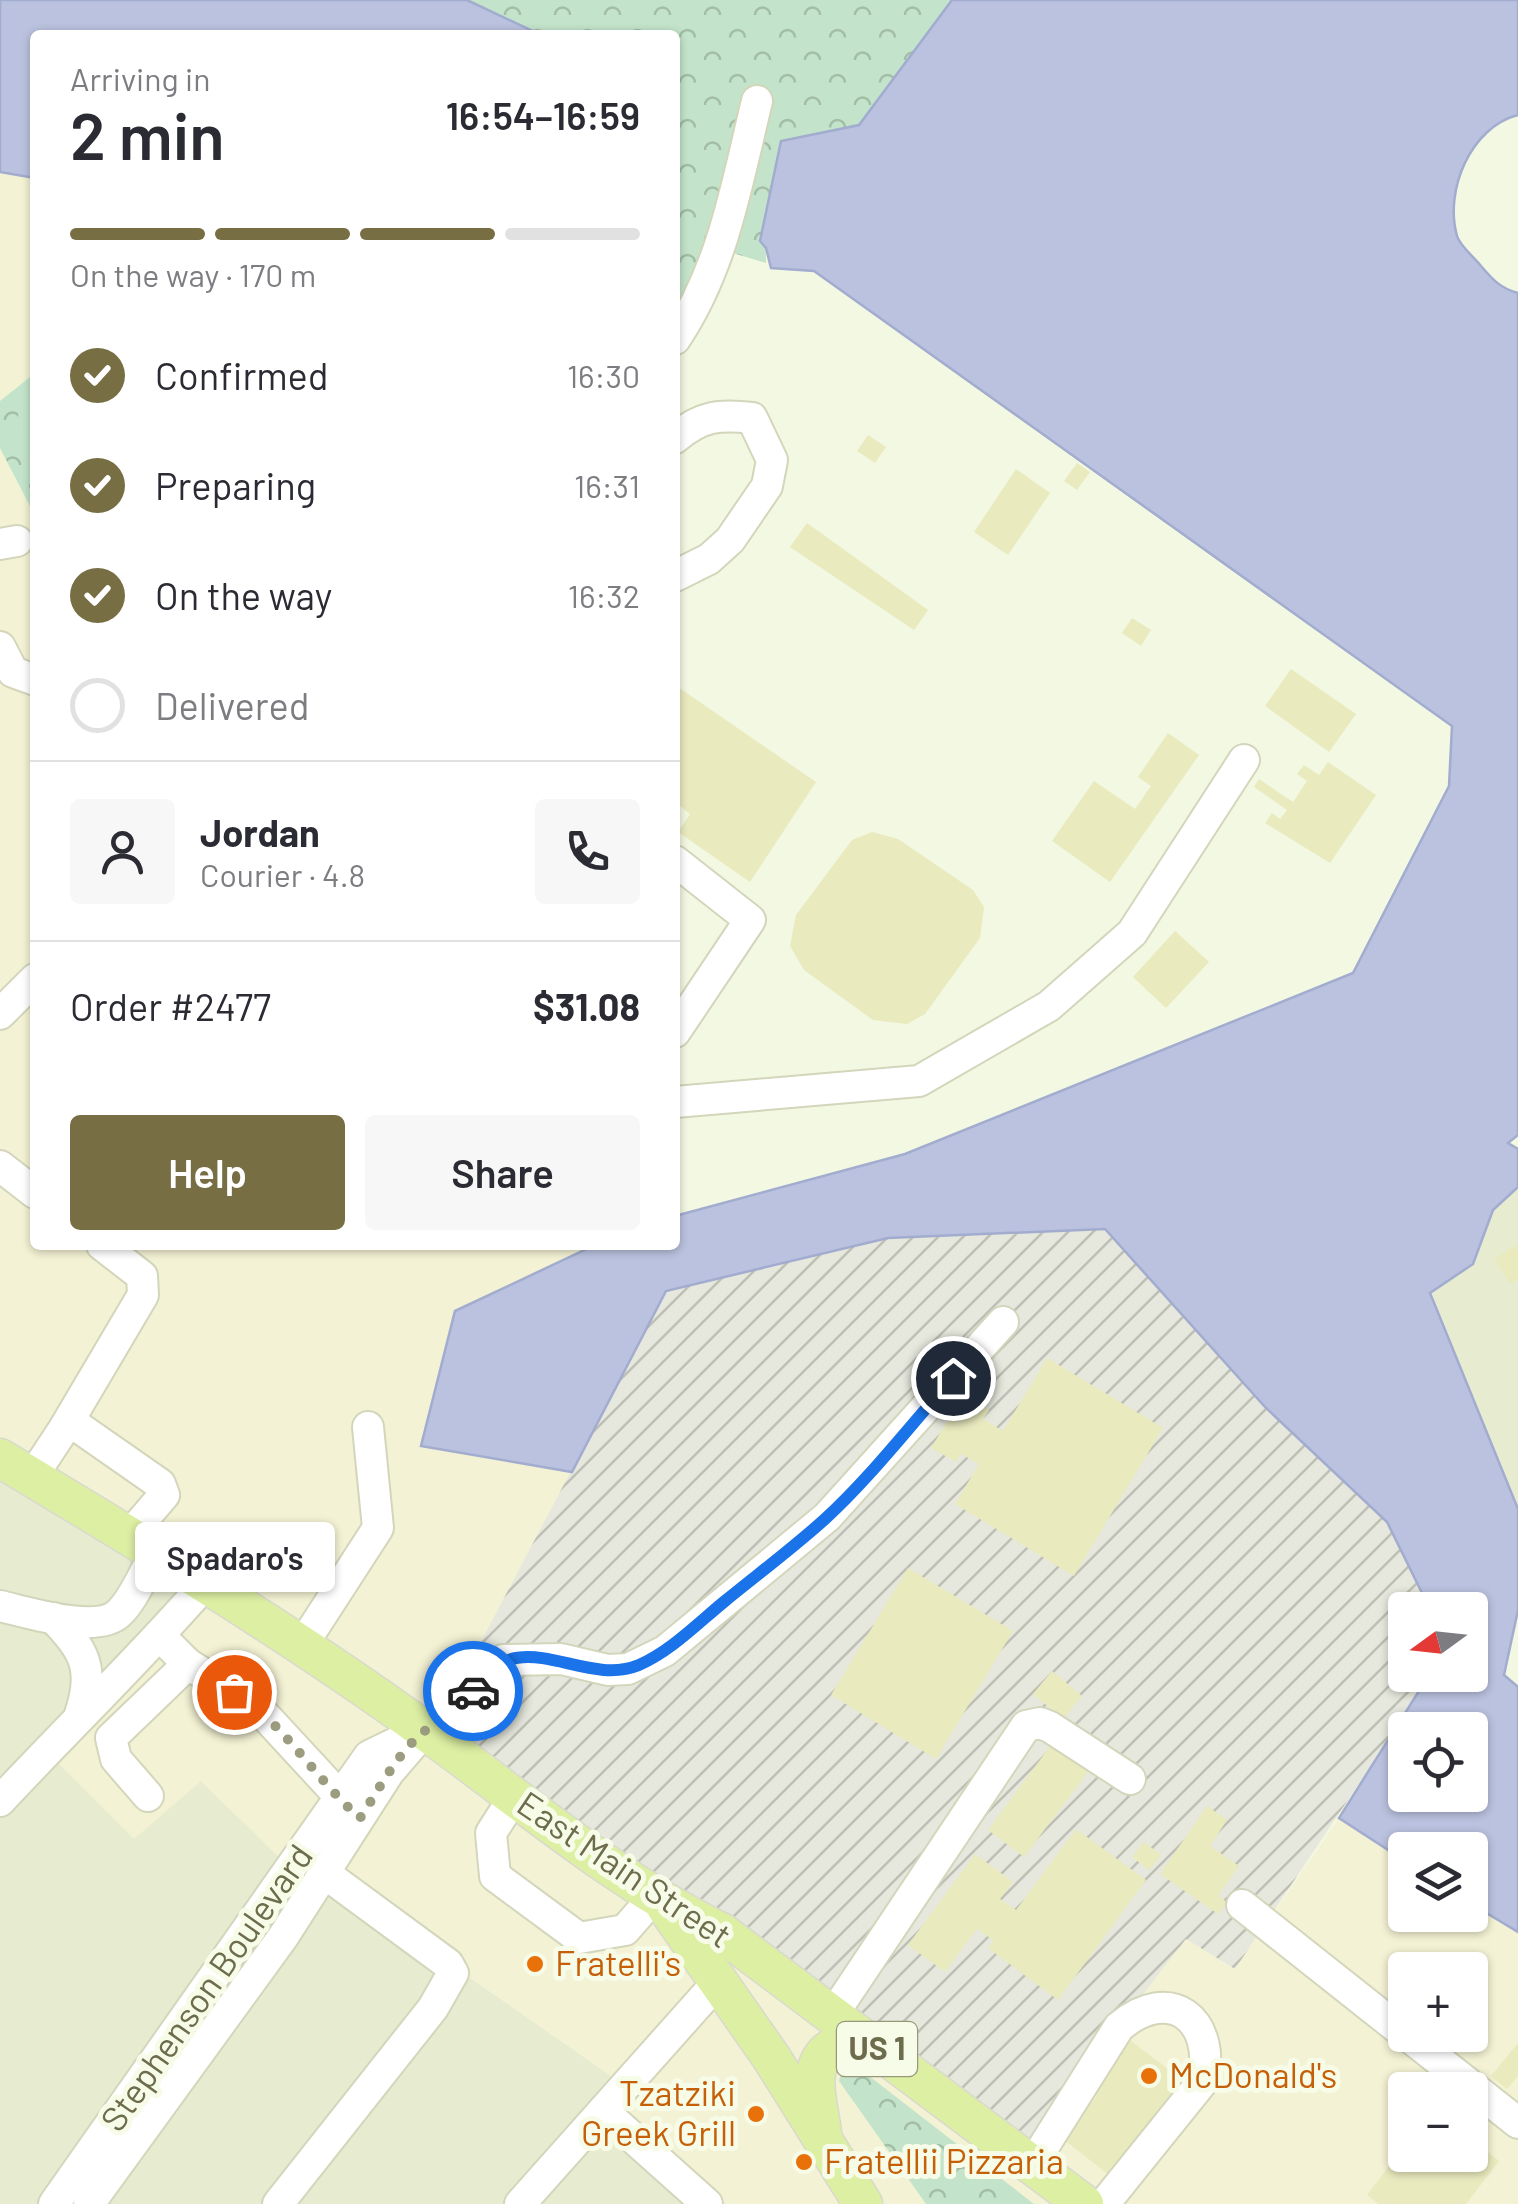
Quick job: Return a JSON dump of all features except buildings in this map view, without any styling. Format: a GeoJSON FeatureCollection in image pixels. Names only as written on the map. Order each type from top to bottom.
{"type":"FeatureCollection","features":[{"type":"Feature","properties":{"kind":"main road","name":"East Main Street"},"geometry":{"type":"LineString","coordinates":[[0,1458],[206,1584],[425,1730],[659,1901],[721,1932],[1084,2204]]}},
{"type":"Feature","properties":{"kind":"main road","name":"US 1"},"geometry":{"type":"LineString","coordinates":[[659,1901],[771,2057],[863,2204]]}},
{"type":"Feature","properties":{"kind":"main road"},"geometry":{"type":"LineString","coordinates":[[824,2147],[814,2072],[817,2060],[837,2045],[852,2046],[894,2062]]}},
{"type":"Feature","properties":{"kind":"street"},"geometry":{"type":"LineString","coordinates":[[680,332],[694,312],[715,263],[757,101]]}},
{"type":"Feature","properties":{"kind":"street"},"geometry":{"type":"LineString","coordinates":[[680,434],[698,419],[724,414],[752,418],[772,460],[767,486],[730,540],[710,559],[680,574]]}},
{"type":"Feature","properties":{"kind":"street"},"geometry":{"type":"LineString","coordinates":[[0,648],[12,672],[30,678]]}},
{"type":"Feature","properties":{"kind":"street"},"geometry":{"type":"LineString","coordinates":[[680,1102],[920,1082],[1050,1006],[1132,933],[1244,760]]}},
{"type":"Feature","properties":{"kind":"street"},"geometry":{"type":"LineString","coordinates":[[680,864],[750,920],[680,1025]]}},
{"type":"Feature","properties":{"kind":"street"},"geometry":{"type":"LineString","coordinates":[[0,1014],[30,983]]}},
{"type":"Feature","properties":{"kind":"street"},"geometry":{"type":"LineString","coordinates":[[0,1166],[30,1189]]}},
{"type":"Feature","properties":{"kind":"street"},"geometry":{"type":"LineString","coordinates":[[32,1477],[143,1295],[142,1276],[108,1250]]}},
{"type":"Feature","properties":{"kind":"street","name":"Stephenson Boulevard"},"geometry":{"type":"LineString","coordinates":[[90,2204],[283,1937],[323,1872],[369,1756],[461,1711],[487,1669],[503,1660],[560,1659],[608,1670],[628,1669],[665,1651],[827,1517],[1003,1322]]}},
{"type":"Feature","properties":{"kind":"street"},"geometry":{"type":"LineString","coordinates":[[0,1606],[53,1618],[103,1622],[118,1614],[164,1495],[160,1484],[74,1424],[66,1426]]}},
{"type":"Feature","properties":{"kind":"street"},"geometry":{"type":"LineString","coordinates":[[301,1647],[378,1528],[368,1428]]}},
{"type":"Feature","properties":{"kind":"street"},"geometry":{"type":"LineString","coordinates":[[0,1802],[206,1584]]}},
{"type":"Feature","properties":{"kind":"street"},"geometry":{"type":"LineString","coordinates":[[53,1618],[87,1659],[90,1676],[80,1714]]}},
{"type":"Feature","properties":{"kind":"street"},"geometry":{"type":"LineString","coordinates":[[160,1636],[188,1664],[258,1707],[350,1810]]}},
{"type":"Feature","properties":{"kind":"street"},"geometry":{"type":"LineString","coordinates":[[148,1796],[111,1750],[111,1738],[188,1664]]}},
{"type":"Feature","properties":{"kind":"street"},"geometry":{"type":"LineString","coordinates":[[832,2016],[1026,1726],[1040,1723],[1050,1728],[1130,1779]]}},
{"type":"Feature","properties":{"kind":"street"},"geometry":{"type":"LineString","coordinates":[[514,1797],[492,1833],[495,1876],[580,1938],[625,1930],[659,1901]]}},
{"type":"Feature","properties":{"kind":"street","name":"Stephenson Boulevard"},"geometry":{"type":"LineString","coordinates":[[54,2204],[350,1810]]}},
{"type":"Feature","properties":{"kind":"street"},"geometry":{"type":"LineString","coordinates":[[278,2204],[433,2008],[452,1974],[448,1964],[323,1872]]}},
{"type":"Feature","properties":{"kind":"street"},"geometry":{"type":"LineString","coordinates":[[1242,1905],[1388,2020]]}},
{"type":"Feature","properties":{"kind":"street"},"geometry":{"type":"LineString","coordinates":[[520,2204],[716,1984]]}},
{"type":"Feature","properties":{"kind":"street"},"geometry":{"type":"LineString","coordinates":[[1032,2166],[1118,2027],[1139,2010],[1156,2004],[1178,2010],[1200,2029],[1208,2060],[1203,2082],[1104,2204]]}},
{"type":"Feature","properties":{"kind":"street"},"geometry":{"type":"LineString","coordinates":[[1429,2052],[1518,2123]]}},
{"type":"Feature","properties":{"kind":"street"},"geometry":{"type":"LineString","coordinates":[[603,2111],[707,2204]]}},
{"type":"Feature","properties":{"kind":"shaded area"},"geometry":{"type":"Polygon","coordinates":[[[0,172],[30,177],[30,377],[0,401],[0,172]]]}},
{"type":"Feature","properties":{"kind":"shaded area"},"geometry":{"type":"Polygon","coordinates":[[[0,448],[30,506],[30,1250],[585,1250],[455,1312],[421,1445],[572,1472],[429,1742],[1022,2149],[1186,1939],[1235,1969],[1339,1818],[1388,1850],[1388,1932],[1488,1932],[1488,1914],[1518,1932],[1518,2204],[711,2204],[609,2114],[630,2089],[344,1890],[279,1857],[201,1781],[134,1839],[53,1758],[208,1593],[0,1454],[0,448]]]}},
{"type":"Feature","properties":{"kind":"shaded area"},"geometry":{"type":"Polygon","coordinates":[[[1518,1187],[1518,1509],[1430,1293],[1473,1264],[1493,1210],[1518,1187]]]}},
{"type":"Feature","properties":{"kind":"shaded area"},"geometry":{"type":"Polygon","coordinates":[[[1105,1229],[1265,1407],[1387,1522],[1422,1592],[1388,1592],[1388,1692],[1420,1692],[1407,1712],[1388,1712],[1388,1740],[1235,1969],[1186,1939],[1022,2150],[428,1742],[666,1291],[888,1238],[1105,1229]]]}},
{"type":"Feature","properties":{"kind":"shaded area"},"geometry":{"type":"Polygon","coordinates":[[[0,1454],[208,1593],[200,1780],[279,1857],[344,1890],[630,2089],[711,2204],[0,2204],[0,1454]]]}},
{"type":"Feature","properties":{"kind":"green space"},"geometry":{"type":"Polygon","coordinates":[[[467,0],[952,0],[859,125],[781,141],[765,214],[766,263],[733,253],[690,338],[680,350],[680,30],[530,30],[467,0]]]}},
{"type":"Feature","properties":{"kind":"green space"},"geometry":{"type":"Polygon","coordinates":[[[30,377],[30,506],[0,448],[0,401],[30,377]]]}},
{"type":"Feature","properties":{"kind":"green space"},"geometry":{"type":"Polygon","coordinates":[[[30,391],[30,467],[20,439],[19,400],[30,391]]]}},
{"type":"Feature","properties":{"kind":"green space"},"geometry":{"type":"Polygon","coordinates":[[[855,2065],[1034,2204],[926,2204],[839,2081],[842,2069],[855,2065]]]}},
{"type":"Feature","properties":{"kind":"water"},"geometry":{"type":"Polygon","coordinates":[[[0,0],[467,0],[530,30],[30,30],[30,177],[0,172],[0,0]]]}},
{"type":"Feature","properties":{"kind":"water"},"geometry":{"type":"Polygon","coordinates":[[[952,0],[1518,0],[1518,115],[1487,132],[1475,146],[1458,181],[1454,218],[1464,248],[1497,283],[1518,293],[1518,1135],[1508,1143],[1518,1149],[1518,1187],[1493,1210],[1473,1264],[1430,1293],[1518,1509],[1518,1610],[1504,1675],[1518,1687],[1518,1932],[1488,1914],[1488,1832],[1388,1832],[1388,1850],[1339,1818],[1388,1740],[1388,1812],[1488,1812],[1488,1712],[1406,1712],[1418,1692],[1488,1692],[1488,1592],[1422,1592],[1387,1522],[1265,1407],[1105,1229],[888,1238],[666,1291],[572,1472],[421,1446],[455,1311],[584,1250],[680,1250],[680,1215],[905,1154],[1353,973],[1449,786],[1452,726],[814,271],[771,268],[760,241],[781,141],[859,125],[952,0]]]}},
{"type":"Feature","properties":{"kind":"way so far"},"geometry":{"type":"LineString","coordinates":[[234,1692],[258,1707],[324,1785],[360,1818],[390,1772],[425,1730],[461,1711],[473,1691]]}},
{"type":"Feature","properties":{"kind":"place","name":"Spadaro's"},"geometry":{"type":"Point","coordinates":[234,1692]}},
{"type":"Feature","properties":{"kind":"place","name":"Fratelli's"},"geometry":{"type":"Point","coordinates":[535,1964]}},
{"type":"Feature","properties":{"kind":"place","name":"McDonald's"},"geometry":{"type":"Point","coordinates":[1149,2076]}},
{"type":"Feature","properties":{"kind":"place","name":"Tzatziki Greek Grill"},"geometry":{"type":"Point","coordinates":[756,2114]}},
{"type":"Feature","properties":{"kind":"place","name":"Fratellii Pizzaria"},"geometry":{"type":"Point","coordinates":[804,2162]}},
{"type":"Feature","properties":{"kind":"route"},"geometry":{"type":"LineString","coordinates":[[473,1691],[487,1669],[503,1660],[560,1659],[608,1670],[628,1669],[665,1651],[827,1517],[953,1378]]}}]}
